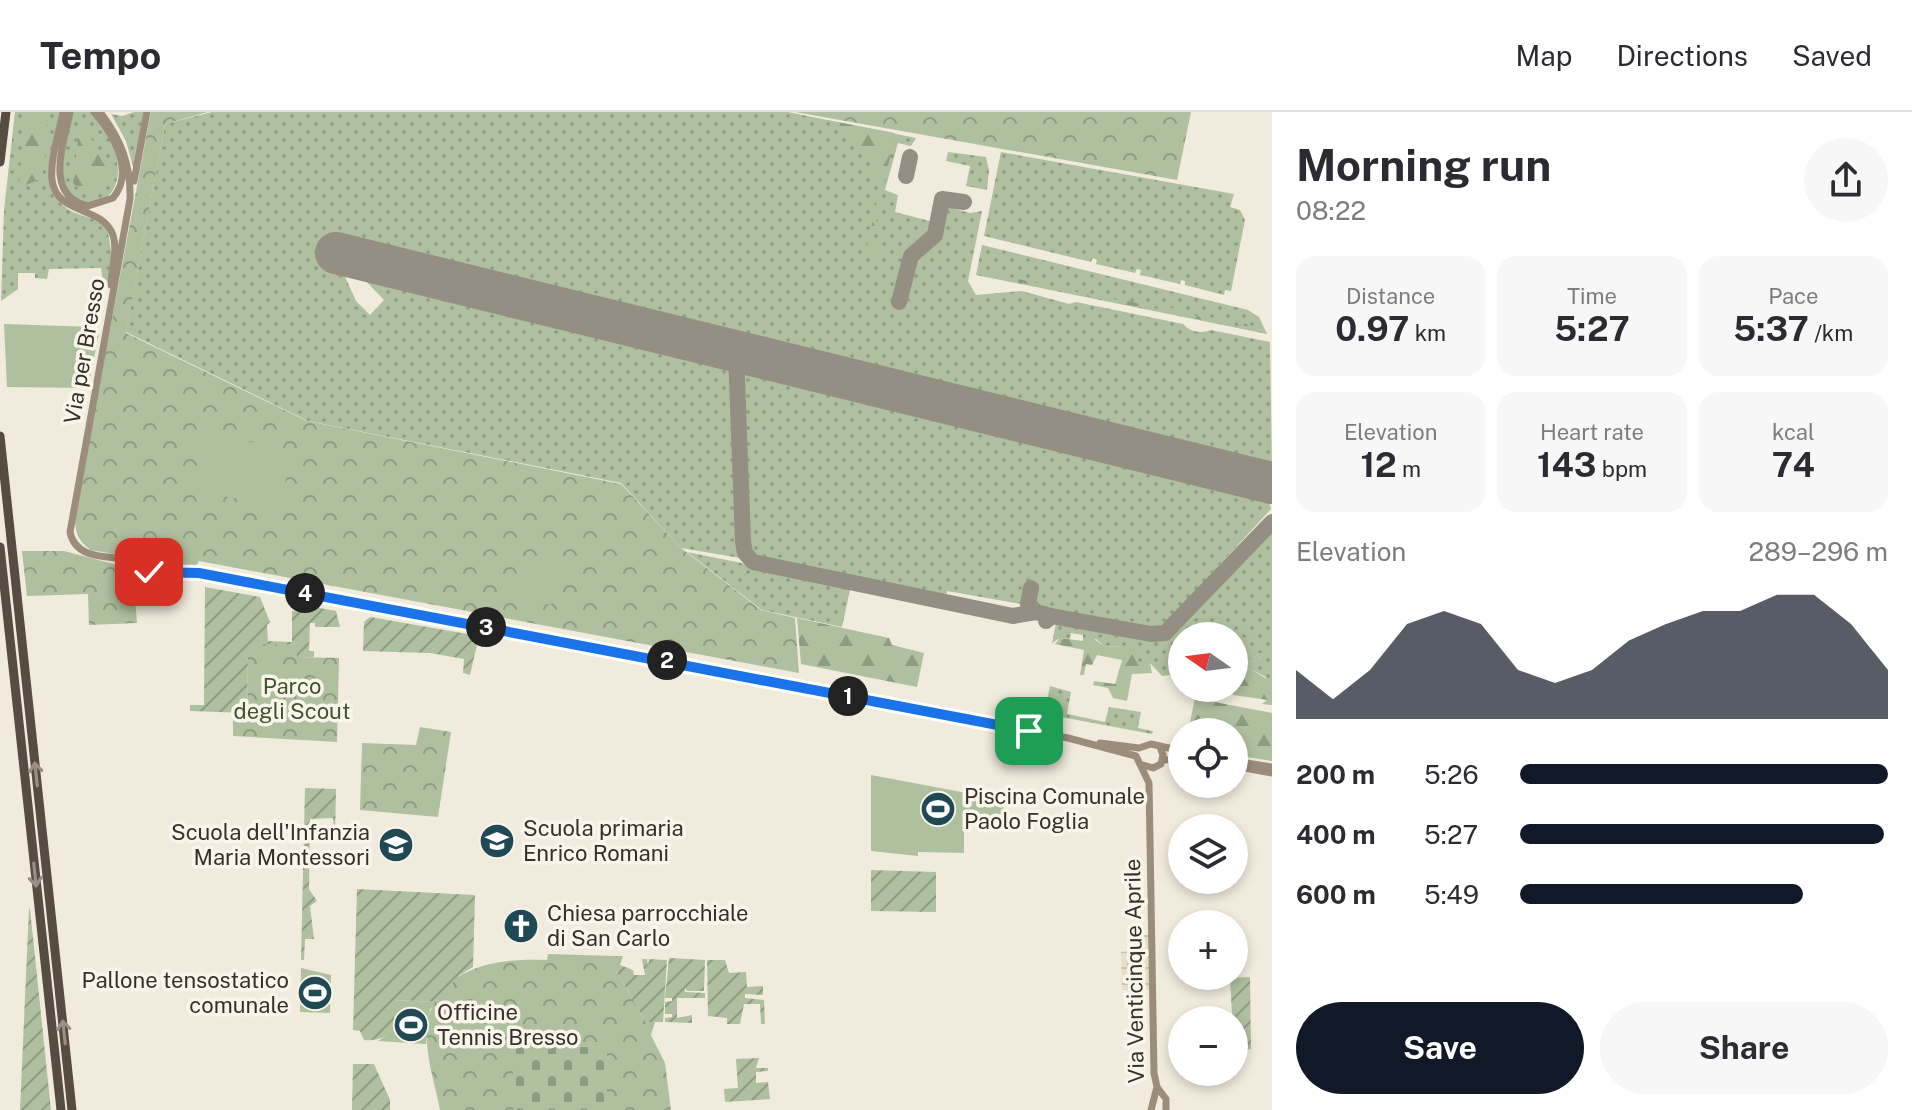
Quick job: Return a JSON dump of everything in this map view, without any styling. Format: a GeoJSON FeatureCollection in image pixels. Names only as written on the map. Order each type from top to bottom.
{"type":"FeatureCollection","features":[{"type":"Feature","properties":{"kind":"highway"},"geometry":{"type":"LineString","coordinates":[[0,162],[6,112]]}},
{"type":"Feature","properties":{"kind":"highway"},"geometry":{"type":"LineString","coordinates":[[0,436],[72,1110]]}},
{"type":"Feature","properties":{"kind":"highway"},"geometry":{"type":"LineString","coordinates":[[0,547],[61,1110]]}},
{"type":"Feature","properties":{"kind":"street"},"geometry":{"type":"LineString","coordinates":[[63,112],[52,181],[58,195],[68,205],[98,217],[112,232],[115,249],[110,305]]}},
{"type":"Feature","properties":{"kind":"street"},"geometry":{"type":"LineString","coordinates":[[70,112],[59,167],[60,185],[75,203],[94,206],[113,198],[123,176],[116,146],[94,112]]}},
{"type":"Feature","properties":{"kind":"street","name":"Via per Bresso"},"geometry":{"type":"LineString","coordinates":[[100,112],[124,152],[130,175],[130,199],[70,532],[73,541],[85,552],[129,561],[145,568],[190,572],[1093,743]]}},
{"type":"Feature","properties":{"kind":"street"},"geometry":{"type":"LineString","coordinates":[[130,199],[147,112]]}},
{"type":"Feature","properties":{"kind":"street"},"geometry":{"type":"LineString","coordinates":[[1093,743],[1168,748]]}},
{"type":"Feature","properties":{"kind":"street"},"geometry":{"type":"LineString","coordinates":[[1093,743],[1131,754],[1142,763],[1168,762]]}},
{"type":"Feature","properties":{"kind":"street"},"geometry":{"type":"LineString","coordinates":[[1157,745],[1163,752],[1160,764]]}},
{"type":"Feature","properties":{"kind":"street"},"geometry":{"type":"LineString","coordinates":[[1142,763],[1143,747]]}},
{"type":"Feature","properties":{"kind":"street","name":"Via Venticinque Aprile"},"geometry":{"type":"LineString","coordinates":[[1142,763],[1149,783],[1154,1073],[1157,1087],[1151,1110]]}},
{"type":"Feature","properties":{"kind":"street","name":"Via Venticinque Aprile"},"geometry":{"type":"LineString","coordinates":[[1149,783],[1160,764]]}},
{"type":"Feature","properties":{"kind":"street"},"geometry":{"type":"LineString","coordinates":[[1248,764],[1272,767]]}},
{"type":"Feature","properties":{"kind":"street"},"geometry":{"type":"LineString","coordinates":[[1248,767],[1272,773]]}},
{"type":"Feature","properties":{"kind":"street"},"geometry":{"type":"LineString","coordinates":[[1157,1087],[1166,1099],[1166,1110]]}},
{"type":"Feature","properties":{"kind":"green space"},"geometry":{"type":"Polygon","coordinates":[[[15,112],[60,112],[51,166],[55,192],[61,203],[71,211],[96,221],[108,232],[112,257],[107,284],[103,283],[101,268],[49,269],[47,279],[35,278],[35,273],[18,273],[18,289],[1,301],[4,210],[15,112]]]}},
{"type":"Feature","properties":{"kind":"green space"},"geometry":{"type":"Polygon","coordinates":[[[24,112],[44,112],[49,128],[42,178],[19,188],[24,112]]]}},
{"type":"Feature","properties":{"kind":"green space"},"geometry":{"type":"Polygon","coordinates":[[[72,112],[92,112],[111,141],[118,166],[115,185],[107,197],[94,203],[81,201],[69,192],[62,173],[63,151],[72,112]]]}},
{"type":"Feature","properties":{"kind":"green space"},"geometry":{"type":"Polygon","coordinates":[[[145,112],[134,170],[126,141],[111,114],[122,116],[145,112]]]}},
{"type":"Feature","properties":{"kind":"green space"},"geometry":{"type":"Polygon","coordinates":[[[151,112],[208,112],[165,124],[126,333],[307,421],[621,484],[681,548],[761,610],[795,618],[799,673],[199,561],[195,568],[91,550],[86,546],[78,535],[75,515],[151,112]]]}},
{"type":"Feature","properties":{"kind":"green space"},"geometry":{"type":"Polygon","coordinates":[[[212,112],[788,112],[916,138],[911,146],[898,143],[885,190],[898,195],[895,212],[941,224],[945,206],[970,213],[982,211],[968,281],[976,295],[1022,291],[1069,304],[1076,302],[1183,324],[1196,332],[1211,330],[1270,342],[1272,468],[339,240],[333,267],[342,270],[356,301],[370,315],[384,300],[359,274],[731,365],[740,558],[681,548],[621,483],[308,421],[126,332],[165,124],[212,112]]]}},
{"type":"Feature","properties":{"kind":"green space"},"geometry":{"type":"Polygon","coordinates":[[[795,112],[1191,112],[1177,180],[795,112]]]}},
{"type":"Feature","properties":{"kind":"green space"},"geometry":{"type":"Polygon","coordinates":[[[827,120],[895,133],[871,247],[876,249],[883,244],[889,251],[887,256],[875,255],[867,247],[880,186],[866,154],[827,120]]]}},
{"type":"Feature","properties":{"kind":"green space"},"geometry":{"type":"Polygon","coordinates":[[[80,123],[113,169],[111,179],[95,194],[86,195],[73,183],[80,123]]]}},
{"type":"Feature","properties":{"kind":"green space"},"geometry":{"type":"Polygon","coordinates":[[[948,152],[986,157],[989,170],[987,190],[966,186],[970,166],[946,161],[948,152]]]}},
{"type":"Feature","properties":{"kind":"green space"},"geometry":{"type":"Polygon","coordinates":[[[1001,152],[1234,194],[1230,207],[1240,210],[1245,220],[1231,291],[1225,290],[1224,295],[1185,285],[1185,281],[1181,280],[1180,284],[1140,275],[1141,270],[1137,269],[1135,273],[1096,264],[1097,260],[1093,258],[1091,262],[984,236],[1001,152]]]}},
{"type":"Feature","properties":{"kind":"green space"},"geometry":{"type":"Polygon","coordinates":[[[982,245],[1248,310],[1259,317],[1267,334],[976,275],[982,245]]]}},
{"type":"Feature","properties":{"kind":"green space"},"geometry":{"type":"Polygon","coordinates":[[[983,271],[1115,300],[1118,298],[1165,311],[1174,307],[1188,314],[1244,327],[1244,323],[1253,328],[1256,325],[1265,333],[979,274],[983,271]]]}},
{"type":"Feature","properties":{"kind":"green space"},"geometry":{"type":"Polygon","coordinates":[[[4,324],[94,327],[93,333],[99,334],[88,388],[7,387],[4,324]]]}},
{"type":"Feature","properties":{"kind":"green space"},"geometry":{"type":"Polygon","coordinates":[[[742,367],[1262,495],[1269,500],[1271,509],[1168,621],[1156,628],[947,591],[946,597],[754,559],[748,546],[742,497],[742,367]]]}},
{"type":"Feature","properties":{"kind":"green space"},"geometry":{"type":"Polygon","coordinates":[[[203,433],[291,449],[281,506],[193,491],[203,433]]]}},
{"type":"Feature","properties":{"kind":"green space"},"geometry":{"type":"Polygon","coordinates":[[[1272,532],[1272,705],[1262,704],[1268,699],[1266,677],[1248,668],[1263,655],[1260,653],[1248,662],[1248,622],[1183,622],[1272,532]]]}},
{"type":"Feature","properties":{"kind":"green space"},"geometry":{"type":"Polygon","coordinates":[[[22,551],[64,551],[129,568],[133,574],[137,623],[89,625],[88,594],[27,596],[22,551]]]}},
{"type":"Feature","properties":{"kind":"green space"},"geometry":{"type":"Polygon","coordinates":[[[687,552],[851,585],[842,627],[762,610],[687,552]]]}},
{"type":"Feature","properties":{"kind":"green space"},"geometry":{"type":"Polygon","coordinates":[[[530,560],[559,566],[551,605],[521,598],[530,560]]]}},
{"type":"Feature","properties":{"kind":"green space"},"geometry":{"type":"Polygon","coordinates":[[[205,587],[260,597],[270,622],[267,625],[268,641],[292,642],[292,611],[298,611],[298,604],[336,611],[340,627],[315,627],[315,623],[310,623],[309,651],[314,651],[314,657],[297,657],[297,645],[257,644],[257,653],[248,653],[247,713],[190,711],[190,705],[204,705],[205,587]]]}},
{"type":"Feature","properties":{"kind":"green space"},"geometry":{"type":"Polygon","coordinates":[[[370,617],[479,636],[470,675],[463,673],[464,659],[430,653],[363,651],[364,622],[370,617]]]}},
{"type":"Feature","properties":{"kind":"green space"},"geometry":{"type":"Polygon","coordinates":[[[797,618],[889,638],[892,645],[924,653],[917,687],[801,664],[797,618]]]}},
{"type":"Feature","properties":{"kind":"green space"},"geometry":{"type":"Polygon","coordinates":[[[1056,623],[1154,641],[1168,637],[1168,675],[1162,676],[1150,663],[1138,663],[1120,647],[1104,646],[1096,639],[1083,641],[1083,635],[1071,633],[1070,639],[1060,638],[1052,643],[1056,623]]]}},
{"type":"Feature","properties":{"kind":"green space"},"geometry":{"type":"Polygon","coordinates":[[[1090,636],[1104,646],[1130,648],[1138,656],[1138,663],[1150,663],[1152,673],[1132,674],[1127,701],[1113,698],[1108,688],[1093,685],[1094,681],[1115,684],[1122,660],[1097,655],[1092,665],[1086,664],[1084,675],[1080,675],[1084,650],[1055,644],[1060,638],[1083,641],[1090,636]]]}},
{"type":"Feature","properties":{"kind":"green space","name":"Parco degli Scout"},"geometry":{"type":"Polygon","coordinates":[[[257,643],[298,645],[298,657],[339,658],[337,742],[233,736],[233,712],[247,712],[248,652],[257,652],[257,643]]]}},
{"type":"Feature","properties":{"kind":"green space"},"geometry":{"type":"Polygon","coordinates":[[[1260,653],[1264,654],[1248,666],[1248,662],[1260,653]]]}},
{"type":"Feature","properties":{"kind":"green space"},"geometry":{"type":"Polygon","coordinates":[[[1248,668],[1272,682],[1268,700],[1248,697],[1248,668]]]}},
{"type":"Feature","properties":{"kind":"green space"},"geometry":{"type":"Polygon","coordinates":[[[1050,686],[1071,692],[1067,714],[1105,722],[1109,707],[1141,712],[1138,728],[1153,731],[1152,734],[1029,711],[1045,711],[1050,686]]]}},
{"type":"Feature","properties":{"kind":"green space"},"geometry":{"type":"Polygon","coordinates":[[[1194,702],[1214,702],[1272,713],[1272,761],[1248,757],[1248,718],[1191,718],[1194,702]]]}},
{"type":"Feature","properties":{"kind":"green space"},"geometry":{"type":"Polygon","coordinates":[[[420,727],[451,732],[438,817],[360,810],[362,743],[416,745],[420,727]]]}},
{"type":"Feature","properties":{"kind":"green space","name":"Piscina Comunale Paolo Foglia"},"geometry":{"type":"Polygon","coordinates":[[[871,775],[1004,800],[1003,823],[969,823],[964,832],[964,853],[918,852],[918,856],[871,851],[871,775]]]}},
{"type":"Feature","properties":{"kind":"green space"},"geometry":{"type":"Polygon","coordinates":[[[305,788],[336,789],[335,838],[333,818],[310,819],[309,889],[317,901],[310,906],[314,939],[305,939],[304,960],[301,960],[305,788]]]}},
{"type":"Feature","properties":{"kind":"green space"},"geometry":{"type":"Polygon","coordinates":[[[871,870],[936,872],[936,912],[871,911],[871,870]]]}},
{"type":"Feature","properties":{"kind":"green space"},"geometry":{"type":"Polygon","coordinates":[[[357,889],[475,895],[473,967],[460,975],[435,1002],[395,1000],[394,1030],[373,1040],[364,1040],[360,1031],[353,1030],[357,889]]]}},
{"type":"Feature","properties":{"kind":"green space"},"geometry":{"type":"Polygon","coordinates":[[[30,909],[51,1110],[20,1110],[30,909]]]}},
{"type":"Feature","properties":{"kind":"green space"},"geometry":{"type":"Polygon","coordinates":[[[548,954],[616,956],[616,971],[646,1022],[655,1022],[651,1035],[665,1063],[671,1110],[607,1110],[607,1047],[513,1046],[513,1110],[440,1110],[427,1042],[429,1018],[436,999],[448,984],[464,973],[504,962],[547,960],[548,954]]]}},
{"type":"Feature","properties":{"kind":"green space"},"geometry":{"type":"Polygon","coordinates":[[[616,956],[623,956],[620,965],[633,970],[634,975],[645,975],[642,959],[647,959],[648,966],[649,959],[667,960],[663,1022],[646,1022],[616,971],[616,956]]]}},
{"type":"Feature","properties":{"kind":"green space"},"geometry":{"type":"Polygon","coordinates":[[[669,958],[705,960],[704,991],[687,991],[685,988],[685,992],[705,993],[705,998],[677,998],[677,1018],[692,1015],[692,1023],[665,1022],[665,1018],[672,1017],[672,1014],[665,1014],[665,1002],[672,1001],[672,998],[665,998],[669,958]]]}},
{"type":"Feature","properties":{"kind":"green space"},"geometry":{"type":"Polygon","coordinates":[[[707,960],[725,960],[729,973],[746,972],[747,987],[763,986],[763,995],[745,994],[745,998],[764,1000],[765,1024],[761,1024],[760,1004],[744,1004],[740,1024],[727,1024],[727,1018],[708,1016],[707,960]]]}},
{"type":"Feature","properties":{"kind":"green space","name":"Pallone tensostatico comunale"},"geometry":{"type":"Polygon","coordinates":[[[301,968],[331,975],[330,1013],[300,1012],[301,968]]]}},
{"type":"Feature","properties":{"kind":"green space"},"geometry":{"type":"Polygon","coordinates":[[[1248,977],[1251,1049],[1248,1050],[1248,1006],[1232,1006],[1231,990],[1248,990],[1248,977]]]}},
{"type":"Feature","properties":{"kind":"green space","name":"Officine Tennis Bresso"},"geometry":{"type":"Polygon","coordinates":[[[394,1000],[435,1002],[430,1010],[426,1044],[378,1041],[394,1030],[394,1000]]]}},
{"type":"Feature","properties":{"kind":"green space"},"geometry":{"type":"Polygon","coordinates":[[[513,1046],[608,1047],[607,1110],[513,1110],[513,1046]]]}},
{"type":"Feature","properties":{"kind":"green space"},"geometry":{"type":"Polygon","coordinates":[[[759,1058],[756,1068],[768,1068],[768,1071],[756,1072],[756,1083],[768,1082],[770,1099],[725,1102],[724,1089],[738,1088],[736,1059],[759,1058]]]}},
{"type":"Feature","properties":{"kind":"green space"},"geometry":{"type":"Polygon","coordinates":[[[353,1064],[374,1064],[390,1100],[390,1110],[352,1110],[353,1064]]]}},
{"type":"Feature","properties":{"kind":"shaded area"},"geometry":{"type":"Polygon","coordinates":[[[1137,935],[1151,935],[1152,990],[1122,990],[1121,952],[1133,951],[1134,985],[1138,985],[1137,935]]]}},
{"type":"Feature","properties":{"kind":"taxiway"},"geometry":{"type":"LineString","coordinates":[[906,176],[910,157]]}},
{"type":"Feature","properties":{"kind":"taxiway"},"geometry":{"type":"LineString","coordinates":[[899,302],[911,256],[935,235],[942,199],[964,202]]}},
{"type":"Feature","properties":{"kind":"taxiway"},"geometry":{"type":"LineString","coordinates":[[736,351],[743,542],[745,553],[753,562],[1013,616],[1036,612],[1051,616]]}},
{"type":"Feature","properties":{"kind":"taxiway"},"geometry":{"type":"LineString","coordinates":[[1046,621],[1051,616],[1151,634],[1165,633],[1272,522]]}},
{"type":"Feature","properties":{"kind":"taxiway"},"geometry":{"type":"LineString","coordinates":[[1031,588],[1028,604],[1036,612]]}},
{"type":"Feature","properties":{"kind":"runway"},"geometry":{"type":"LineString","coordinates":[[336,253],[1272,483]]}},
{"type":"Feature","properties":{"kind":"place","name":"Piscina Comunale Paolo Foglia"},"geometry":{"type":"Point","coordinates":[938,809]}},
{"type":"Feature","properties":{"kind":"place","name":"Scuola primaria Enrico Romani"},"geometry":{"type":"Point","coordinates":[497,841]}},
{"type":"Feature","properties":{"kind":"place","name":"Scuola dell'Infanzia Maria Montessori"},"geometry":{"type":"Point","coordinates":[396,845]}},
{"type":"Feature","properties":{"kind":"place","name":"Chiesa parrocchiale di San Carlo"},"geometry":{"type":"Point","coordinates":[521,926]}},
{"type":"Feature","properties":{"kind":"place","name":"Pallone tensostatico comunale"},"geometry":{"type":"Point","coordinates":[315,993]}},
{"type":"Feature","properties":{"kind":"place","name":"Officine Tennis Bresso"},"geometry":{"type":"Point","coordinates":[411,1025]}},
{"type":"Feature","properties":{"kind":"route"},"geometry":{"type":"LineString","coordinates":[[149,572],[199,573],[1029,731]]}}]}
